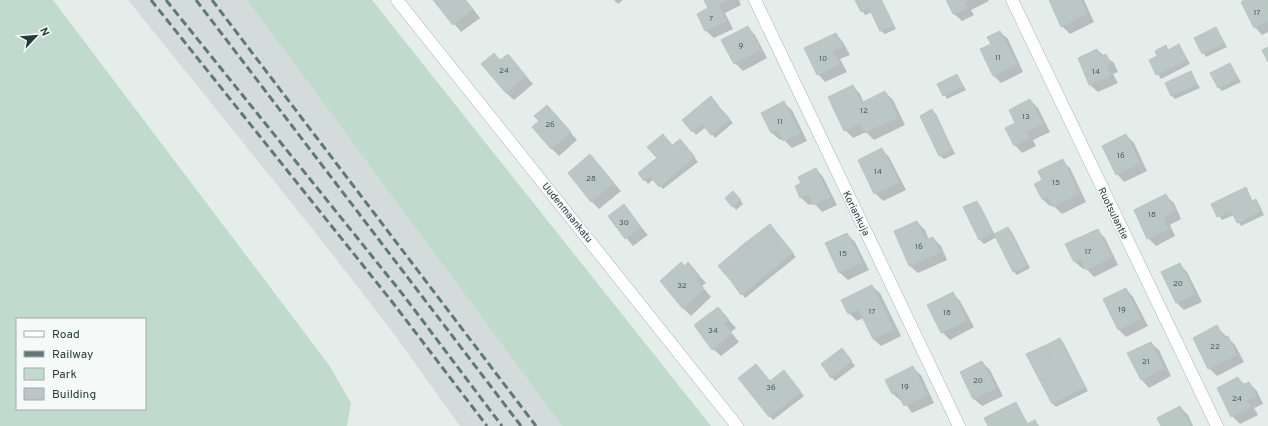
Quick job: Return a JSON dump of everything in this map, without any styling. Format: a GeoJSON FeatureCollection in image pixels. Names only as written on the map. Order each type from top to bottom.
{"type":"FeatureCollection","features":[{"type":"Feature","properties":{"kind":"street","name":"Uudenmaankatu"},"geometry":{"type":"LineString","coordinates":[[397,0],[737,426]]}},
{"type":"Feature","properties":{"kind":"street","name":"Koriankuja"},"geometry":{"type":"LineString","coordinates":[[755,0],[959,426]]}},
{"type":"Feature","properties":{"kind":"street","name":"Ruotsulantie"},"geometry":{"type":"LineString","coordinates":[[1012,0],[1217,426]]}},
{"type":"Feature","properties":{"kind":"shaded area"},"geometry":{"type":"Polygon","coordinates":[[[128,0],[247,0],[562,426],[460,426],[391,330],[311,227],[128,0]]]}},
{"type":"Feature","properties":{"kind":"green space"},"geometry":{"type":"Polygon","coordinates":[[[0,0],[53,0],[329,365],[351,403],[347,426],[0,426],[0,0]]]}},
{"type":"Feature","properties":{"kind":"green space"},"geometry":{"type":"Polygon","coordinates":[[[247,0],[372,0],[711,426],[562,426],[247,0]]]}},
{"type":"Feature","properties":{"kind":"building"},"geometry":{"type":"Polygon","coordinates":[[[433,0],[465,0],[473,9],[453,25],[433,0]]]}},
{"type":"Feature","properties":{"kind":"building"},"geometry":{"type":"Polygon","coordinates":[[[704,0],[728,0],[718,5],[726,21],[705,31],[697,14],[708,8],[704,0]]]}},
{"type":"Feature","properties":{"kind":"building"},"geometry":{"type":"Polygon","coordinates":[[[855,0],[881,0],[893,25],[880,31],[869,8],[861,12],[855,0]]]}},
{"type":"Feature","properties":{"kind":"building"},"geometry":{"type":"Polygon","coordinates":[[[946,0],[969,0],[964,2],[967,8],[953,14],[946,0]]]}},
{"type":"Feature","properties":{"kind":"building"},"geometry":{"type":"Polygon","coordinates":[[[1049,0],[1081,0],[1087,14],[1061,27],[1049,0]]]}},
{"type":"Feature","properties":{"kind":"building"},"geometry":{"type":"Polygon","coordinates":[[[1244,0],[1266,0],[1268,4],[1268,21],[1254,28],[1241,2],[1244,0]]]}},
{"type":"Feature","properties":{"kind":"building"},"geometry":{"type":"Polygon","coordinates":[[[748,26],[761,50],[734,64],[721,40],[748,26]]]}},
{"type":"Feature","properties":{"kind":"building"},"geometry":{"type":"Polygon","coordinates":[[[1216,27],[1224,43],[1202,54],[1194,38],[1216,27]]]}},
{"type":"Feature","properties":{"kind":"building"},"geometry":{"type":"Polygon","coordinates":[[[1000,31],[1017,64],[993,76],[980,49],[991,44],[987,37],[1000,31]]]}},
{"type":"Feature","properties":{"kind":"building"},"geometry":{"type":"Polygon","coordinates":[[[836,33],[843,47],[833,51],[840,64],[817,75],[804,48],[836,33]]]}},
{"type":"Feature","properties":{"kind":"building"},"geometry":{"type":"Polygon","coordinates":[[[1179,44],[1187,60],[1156,75],[1149,60],[1157,56],[1155,51],[1166,45],[1168,50],[1179,44]]]}},
{"type":"Feature","properties":{"kind":"building"},"geometry":{"type":"Polygon","coordinates":[[[1268,47],[1268,62],[1262,50],[1268,47]]]}},
{"type":"Feature","properties":{"kind":"building"},"geometry":{"type":"Polygon","coordinates":[[[1097,49],[1101,57],[1106,54],[1111,64],[1106,66],[1111,75],[1089,85],[1078,58],[1097,49]]]}},
{"type":"Feature","properties":{"kind":"building"},"geometry":{"type":"Polygon","coordinates":[[[494,53],[500,60],[508,54],[526,76],[506,93],[481,64],[494,53]]]}},
{"type":"Feature","properties":{"kind":"building"},"geometry":{"type":"Polygon","coordinates":[[[1230,63],[1238,78],[1218,88],[1210,73],[1230,63]]]}},
{"type":"Feature","properties":{"kind":"building"},"geometry":{"type":"Polygon","coordinates":[[[1191,71],[1197,84],[1171,96],[1165,83],[1191,71]]]}},
{"type":"Feature","properties":{"kind":"building"},"geometry":{"type":"Polygon","coordinates":[[[957,74],[963,86],[943,96],[937,84],[957,74]]]}},
{"type":"Feature","properties":{"kind":"building"},"geometry":{"type":"Polygon","coordinates":[[[853,85],[861,103],[885,91],[898,117],[865,133],[860,123],[844,131],[828,97],[853,85]]]}},
{"type":"Feature","properties":{"kind":"building"},"geometry":{"type":"Polygon","coordinates":[[[711,96],[720,108],[692,132],[682,120],[711,96]]]}},
{"type":"Feature","properties":{"kind":"building"},"geometry":{"type":"Polygon","coordinates":[[[1030,99],[1043,124],[1026,132],[1029,138],[1014,146],[1005,128],[1015,123],[1009,110],[1030,99]]]}},
{"type":"Feature","properties":{"kind":"building"},"geometry":{"type":"Polygon","coordinates":[[[784,101],[800,133],[783,141],[778,130],[771,133],[761,113],[784,101]]]}},
{"type":"Feature","properties":{"kind":"building"},"geometry":{"type":"Polygon","coordinates":[[[547,105],[571,132],[551,149],[532,127],[539,121],[534,116],[547,105]]]}},
{"type":"Feature","properties":{"kind":"building"},"geometry":{"type":"Polygon","coordinates":[[[720,108],[730,119],[711,135],[702,124],[720,108]]]}},
{"type":"Feature","properties":{"kind":"building"},"geometry":{"type":"Polygon","coordinates":[[[932,109],[952,150],[939,156],[920,116],[932,109]]]}},
{"type":"Feature","properties":{"kind":"building"},"geometry":{"type":"Polygon","coordinates":[[[663,134],[672,145],[657,158],[647,147],[663,134]]]}},
{"type":"Feature","properties":{"kind":"building"},"geometry":{"type":"Polygon","coordinates":[[[1126,134],[1140,163],[1116,175],[1102,146],[1126,134]]]}},
{"type":"Feature","properties":{"kind":"building"},"geometry":{"type":"Polygon","coordinates":[[[680,139],[695,157],[659,187],[650,176],[644,181],[638,173],[680,139]]]}},
{"type":"Feature","properties":{"kind":"building"},"geometry":{"type":"Polygon","coordinates":[[[882,148],[899,182],[874,194],[858,160],[882,148]]]}},
{"type":"Feature","properties":{"kind":"building"},"geometry":{"type":"Polygon","coordinates":[[[590,154],[614,183],[591,202],[568,173],[590,154]]]}},
{"type":"Feature","properties":{"kind":"building"},"geometry":{"type":"Polygon","coordinates":[[[1063,159],[1079,194],[1053,207],[1048,196],[1042,199],[1034,184],[1042,180],[1038,171],[1063,159]]]}},
{"type":"Feature","properties":{"kind":"building"},"geometry":{"type":"Polygon","coordinates":[[[816,168],[830,197],[813,205],[809,194],[800,198],[795,186],[801,183],[798,177],[816,168]]]}},
{"type":"Feature","properties":{"kind":"building"},"geometry":{"type":"Polygon","coordinates":[[[1246,187],[1252,201],[1256,199],[1261,211],[1237,223],[1231,211],[1217,217],[1211,204],[1246,187]]]}},
{"type":"Feature","properties":{"kind":"building"},"geometry":{"type":"Polygon","coordinates":[[[733,191],[741,200],[732,207],[725,198],[733,191]]]}},
{"type":"Feature","properties":{"kind":"building"},"geometry":{"type":"Polygon","coordinates":[[[1166,194],[1175,211],[1163,217],[1168,229],[1147,239],[1134,210],[1166,194]]]}},
{"type":"Feature","properties":{"kind":"building"},"geometry":{"type":"Polygon","coordinates":[[[977,201],[993,233],[979,240],[963,207],[977,201]]]}},
{"type":"Feature","properties":{"kind":"building"},"geometry":{"type":"Polygon","coordinates":[[[624,204],[641,227],[625,239],[608,216],[624,204]]]}},
{"type":"Feature","properties":{"kind":"building"},"geometry":{"type":"Polygon","coordinates":[[[917,221],[926,240],[933,237],[941,252],[909,266],[894,231],[917,221]]]}},
{"type":"Feature","properties":{"kind":"building"},"geometry":{"type":"Polygon","coordinates":[[[770,224],[782,239],[758,259],[745,243],[770,224]]]}},
{"type":"Feature","properties":{"kind":"building"},"geometry":{"type":"Polygon","coordinates":[[[1008,227],[1027,265],[1013,272],[994,234],[1008,227]]]}},
{"type":"Feature","properties":{"kind":"building"},"geometry":{"type":"Polygon","coordinates":[[[1098,229],[1112,257],[1086,270],[1081,259],[1074,262],[1065,244],[1098,229]]]}},
{"type":"Feature","properties":{"kind":"building"},"geometry":{"type":"Polygon","coordinates":[[[847,233],[862,263],[839,273],[825,243],[847,233]]]}},
{"type":"Feature","properties":{"kind":"building"},"geometry":{"type":"Polygon","coordinates":[[[782,239],[793,253],[769,272],[758,259],[782,239]]]}},
{"type":"Feature","properties":{"kind":"building"},"geometry":{"type":"Polygon","coordinates":[[[745,243],[758,259],[731,281],[718,266],[745,243]]]}},
{"type":"Feature","properties":{"kind":"building"},"geometry":{"type":"Polygon","coordinates":[[[758,259],[769,272],[741,295],[731,281],[758,259]]]}},
{"type":"Feature","properties":{"kind":"building"},"geometry":{"type":"Polygon","coordinates":[[[681,262],[685,266],[688,262],[699,275],[695,278],[704,289],[683,309],[660,281],[681,262]]]}},
{"type":"Feature","properties":{"kind":"building"},"geometry":{"type":"Polygon","coordinates":[[[1180,263],[1195,294],[1176,303],[1161,272],[1180,263]]]}},
{"type":"Feature","properties":{"kind":"building"},"geometry":{"type":"Polygon","coordinates":[[[872,285],[894,329],[873,339],[858,309],[848,314],[841,300],[872,285]]]}},
{"type":"Feature","properties":{"kind":"building"},"geometry":{"type":"Polygon","coordinates":[[[1126,288],[1141,319],[1118,330],[1103,299],[1126,288]]]}},
{"type":"Feature","properties":{"kind":"building"},"geometry":{"type":"Polygon","coordinates":[[[953,292],[967,320],[941,333],[927,305],[953,292]]]}},
{"type":"Feature","properties":{"kind":"building"},"geometry":{"type":"Polygon","coordinates":[[[718,307],[729,320],[724,324],[732,334],[712,350],[694,325],[718,307]]]}},
{"type":"Feature","properties":{"kind":"building"},"geometry":{"type":"Polygon","coordinates":[[[1217,325],[1224,338],[1228,336],[1237,355],[1208,369],[1193,338],[1217,325]]]}},
{"type":"Feature","properties":{"kind":"building"},"geometry":{"type":"Polygon","coordinates":[[[1060,338],[1073,364],[1057,372],[1044,346],[1060,338]]]}},
{"type":"Feature","properties":{"kind":"building"},"geometry":{"type":"Polygon","coordinates":[[[1151,342],[1164,369],[1141,380],[1127,353],[1151,342]]]}},
{"type":"Feature","properties":{"kind":"building"},"geometry":{"type":"Polygon","coordinates":[[[1044,346],[1057,372],[1040,381],[1026,354],[1044,346]]]}},
{"type":"Feature","properties":{"kind":"building"},"geometry":{"type":"Polygon","coordinates":[[[842,348],[852,361],[831,378],[821,364],[842,348]]]}},
{"type":"Feature","properties":{"kind":"building"},"geometry":{"type":"Polygon","coordinates":[[[982,361],[996,388],[973,399],[960,372],[982,361]]]}},
{"type":"Feature","properties":{"kind":"building"},"geometry":{"type":"Polygon","coordinates":[[[756,364],[770,381],[784,370],[801,392],[769,417],[738,378],[756,364]]]}},
{"type":"Feature","properties":{"kind":"building"},"geometry":{"type":"Polygon","coordinates":[[[1073,364],[1085,387],[1069,395],[1057,372],[1073,364]]]}},
{"type":"Feature","properties":{"kind":"building"},"geometry":{"type":"Polygon","coordinates":[[[913,366],[927,395],[904,406],[897,392],[892,394],[885,380],[913,366]]]}},
{"type":"Feature","properties":{"kind":"building"},"geometry":{"type":"Polygon","coordinates":[[[1057,372],[1069,395],[1052,404],[1040,381],[1057,372]]]}},
{"type":"Feature","properties":{"kind":"building"},"geometry":{"type":"Polygon","coordinates":[[[1238,377],[1242,385],[1249,382],[1256,396],[1247,401],[1251,407],[1231,417],[1217,388],[1238,377]]]}},
{"type":"Feature","properties":{"kind":"building"},"geometry":{"type":"Polygon","coordinates":[[[1016,402],[1027,424],[1035,420],[1038,426],[988,426],[984,418],[1016,402]]]}},
{"type":"Feature","properties":{"kind":"building"},"geometry":{"type":"Polygon","coordinates":[[[1180,406],[1190,426],[1161,426],[1157,418],[1180,406]]]}},
{"type":"Feature","properties":{"kind":"railway"},"geometry":{"type":"LineString","coordinates":[[151,0],[393,303],[487,426]]}},
{"type":"Feature","properties":{"kind":"railway"},"geometry":{"type":"LineString","coordinates":[[166,0],[404,296],[502,426]]}},
{"type":"Feature","properties":{"kind":"railway"},"geometry":{"type":"LineString","coordinates":[[196,0],[521,426]]}},
{"type":"Feature","properties":{"kind":"railway"},"geometry":{"type":"LineString","coordinates":[[212,0],[536,426]]}}]}
